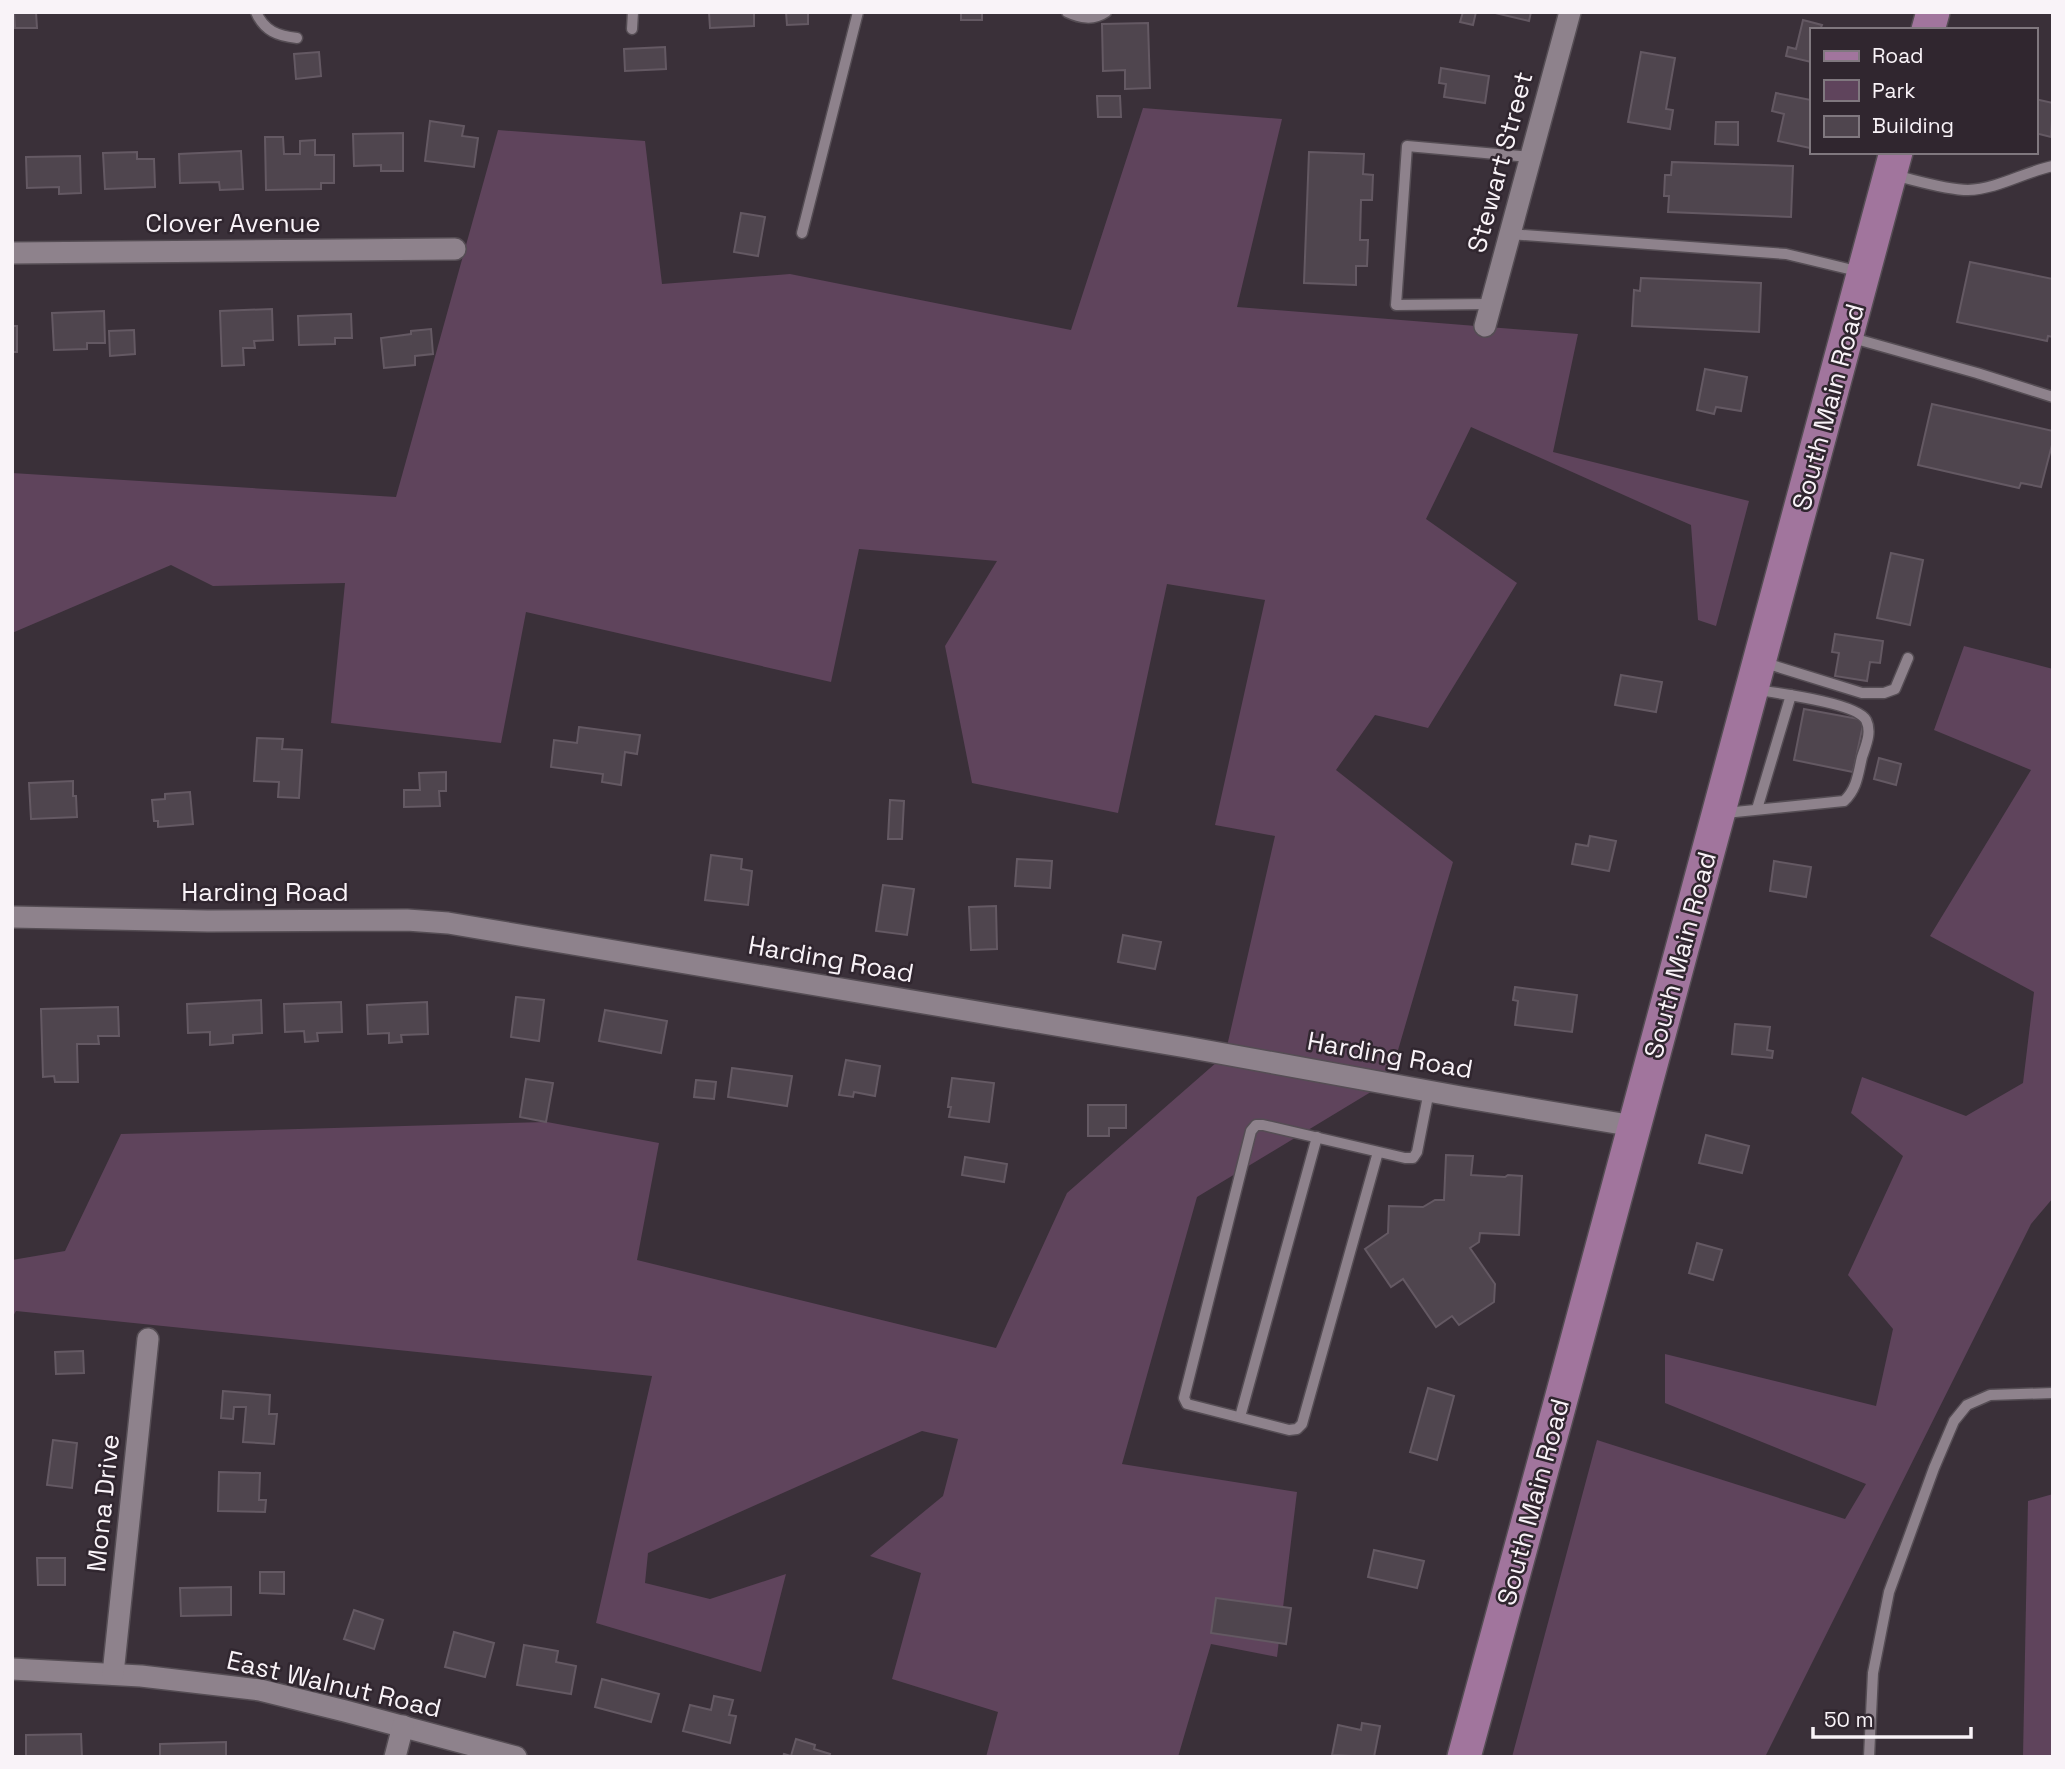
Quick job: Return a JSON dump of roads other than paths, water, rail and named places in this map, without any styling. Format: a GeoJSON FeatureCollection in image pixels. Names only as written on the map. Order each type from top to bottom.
{"type":"FeatureCollection","features":[{"type":"Feature","properties":{"kind":"main road","name":"South Main Road"},"geometry":{"type":"LineString","coordinates":[[1464,1757],[1893,163]]}},
{"type":"Feature","properties":{"kind":"street","name":"Stewart Street"},"geometry":{"type":"LineString","coordinates":[[1485,326],[1570,12]]}},
{"type":"Feature","properties":{"kind":"street","name":"Clover Avenue"},"geometry":{"type":"LineString","coordinates":[[12,253],[455,249]]}},
{"type":"Feature","properties":{"kind":"street","name":"Harding Road"},"geometry":{"type":"LineString","coordinates":[[12,917],[208,921],[407,920],[448,923],[1186,1047],[1634,1126]]}},
{"type":"Feature","properties":{"kind":"street","name":"Mona Drive"},"geometry":{"type":"LineString","coordinates":[[113,1674],[148,1339]]}},
{"type":"Feature","properties":{"kind":"street","name":"East Walnut Road"},"geometry":{"type":"LineString","coordinates":[[12,1669],[141,1676],[260,1690],[516,1757]]}},
{"type":"Feature","properties":{"kind":"street"},"geometry":{"type":"LineString","coordinates":[[395,1757],[403,1726]]}},
{"type":"Feature","properties":{"kind":"lane"},"geometry":{"type":"LineString","coordinates":[[256,12],[262,24],[275,34],[297,38]]}},
{"type":"Feature","properties":{"kind":"lane"},"geometry":{"type":"LineString","coordinates":[[632,29],[633,12]]}},
{"type":"Feature","properties":{"kind":"lane"},"geometry":{"type":"LineString","coordinates":[[802,233],[858,12]]}},
{"type":"Feature","properties":{"kind":"lane"},"geometry":{"type":"LineString","coordinates":[[1067,12],[1087,18],[1099,17],[1106,12]]}},
{"type":"Feature","properties":{"kind":"lane"},"geometry":{"type":"LineString","coordinates":[[1491,303],[1396,305],[1407,146],[1530,157]]}},
{"type":"Feature","properties":{"kind":"lane"},"geometry":{"type":"LineString","coordinates":[[1893,163],[1969,190],[2010,181],[2053,166]]}},
{"type":"Feature","properties":{"kind":"lane"},"geometry":{"type":"LineString","coordinates":[[1510,234],[1786,254],[1864,273]]}},
{"type":"Feature","properties":{"kind":"lane"},"geometry":{"type":"LineString","coordinates":[[1847,336],[2053,397]]}},
{"type":"Feature","properties":{"kind":"lane"},"geometry":{"type":"LineString","coordinates":[[1756,675],[1862,693],[1884,693],[1895,689],[1908,658]]}},
{"type":"Feature","properties":{"kind":"lane"},"geometry":{"type":"LineString","coordinates":[[1718,813],[1844,801],[1853,793],[1869,733],[1866,720],[1860,712],[1791,695],[1756,675]]}},
{"type":"Feature","properties":{"kind":"lane"},"geometry":{"type":"LineString","coordinates":[[1757,809],[1791,695]]}},
{"type":"Feature","properties":{"kind":"lane"},"geometry":{"type":"LineString","coordinates":[[1378,1152],[1302,1424],[1297,1429],[1289,1430],[1186,1404],[1184,1398],[1251,1131],[1256,1125],[1263,1125],[1413,1158],[1417,1152],[1429,1091]]}},
{"type":"Feature","properties":{"kind":"lane"},"geometry":{"type":"LineString","coordinates":[[1240,1417],[1317,1137]]}},
{"type":"Feature","properties":{"kind":"lane"},"geometry":{"type":"LineString","coordinates":[[1870,1757],[1874,1673],[1889,1592],[1954,1421],[1967,1405],[1990,1395],[2053,1393]]}}]}
